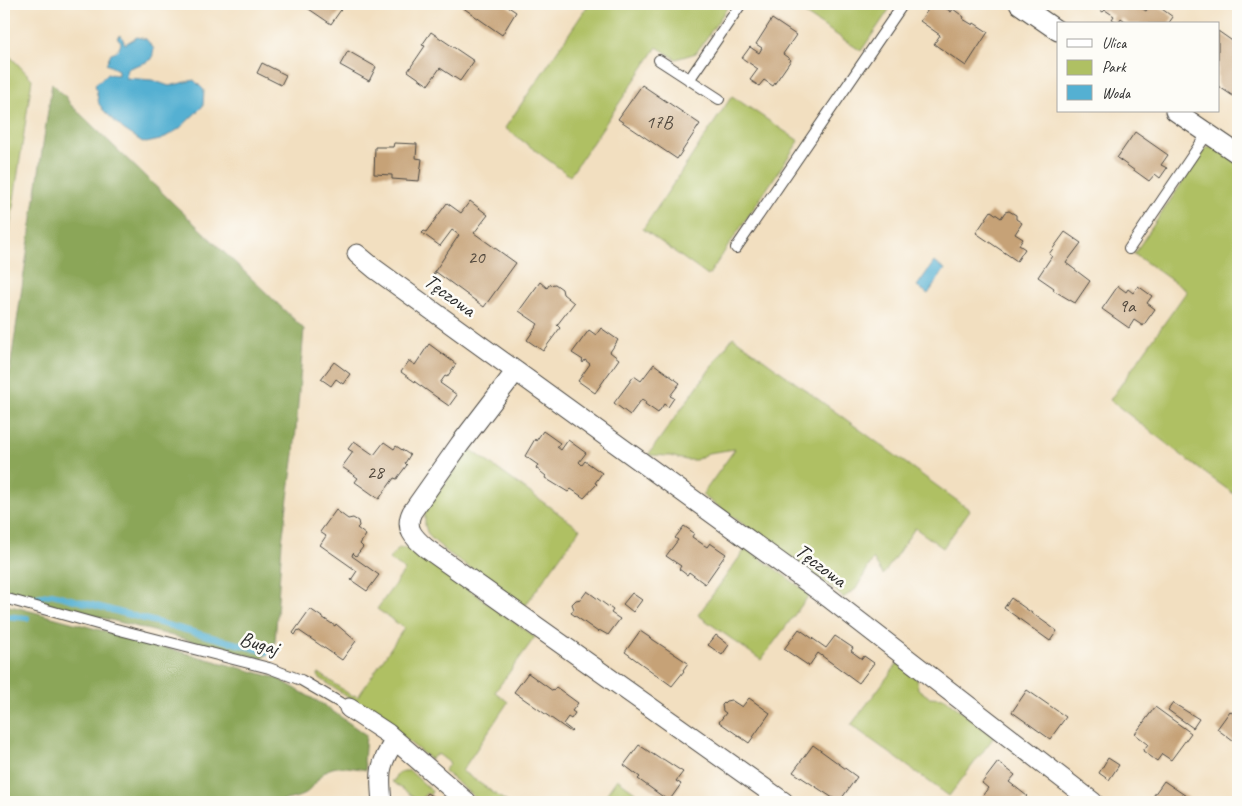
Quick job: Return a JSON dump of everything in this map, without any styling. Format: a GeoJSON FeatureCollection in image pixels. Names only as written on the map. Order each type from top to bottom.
{"type":"FeatureCollection","features":[{"type":"Feature","properties":{"kind":"street"},"geometry":{"type":"LineString","coordinates":[[1019,4],[1057,30]]}},
{"type":"Feature","properties":{"kind":"street"},"geometry":{"type":"LineString","coordinates":[[1176,112],[1238,154]]}},
{"type":"Feature","properties":{"kind":"street","name":"Tęczowa"},"geometry":{"type":"LineString","coordinates":[[358,254],[829,598],[1093,802]]}},
{"type":"Feature","properties":{"kind":"street"},"geometry":{"type":"LineString","coordinates":[[516,371],[460,444],[412,512],[409,523],[413,536],[426,548],[784,802]]}},
{"type":"Feature","properties":{"kind":"street","name":"Bugaj"},"geometry":{"type":"LineString","coordinates":[[349,708],[395,740],[467,802]]}},
{"type":"Feature","properties":{"kind":"street"},"geometry":{"type":"LineString","coordinates":[[382,802],[380,773],[385,756],[395,740]]}},
{"type":"Feature","properties":{"kind":"lane"},"geometry":{"type":"LineString","coordinates":[[689,80],[741,4]]}},
{"type":"Feature","properties":{"kind":"lane"},"geometry":{"type":"LineString","coordinates":[[736,248],[904,4]]}},
{"type":"Feature","properties":{"kind":"lane"},"geometry":{"type":"LineString","coordinates":[[659,60],[719,99]]}},
{"type":"Feature","properties":{"kind":"lane"},"geometry":{"type":"LineString","coordinates":[[1129,249],[1207,134]]}},
{"type":"Feature","properties":{"kind":"lane","name":"Bugaj"},"geometry":{"type":"LineString","coordinates":[[4,598],[269,668],[301,680],[349,708]]}},
{"type":"Feature","properties":{"kind":"green space"},"geometry":{"type":"Polygon","coordinates":[[[589,4],[730,4],[696,53],[676,59],[657,47],[570,176],[505,128],[589,4]]]}},
{"type":"Feature","properties":{"kind":"green space"},"geometry":{"type":"Polygon","coordinates":[[[790,4],[893,4],[861,51],[790,4]]]}},
{"type":"Feature","properties":{"kind":"green space"},"geometry":{"type":"Polygon","coordinates":[[[4,50],[32,79],[4,267],[4,50]]]}},
{"type":"Feature","properties":{"kind":"green space"},"geometry":{"type":"Polygon","coordinates":[[[52,83],[66,97],[70,104],[304,329],[294,454],[282,542],[275,643],[270,652],[262,659],[37,601],[17,595],[4,588],[4,410],[52,83]]]}},
{"type":"Feature","properties":{"kind":"green space"},"geometry":{"type":"Polygon","coordinates":[[[732,96],[799,141],[708,276],[643,229],[732,96]]]}},
{"type":"Feature","properties":{"kind":"green space"},"geometry":{"type":"Polygon","coordinates":[[[1212,146],[1238,162],[1238,497],[1110,400],[1187,291],[1134,254],[1205,149],[1212,146]]]}},
{"type":"Feature","properties":{"kind":"green space"},"geometry":{"type":"Polygon","coordinates":[[[733,337],[970,510],[943,548],[915,528],[883,575],[873,559],[856,589],[843,598],[833,588],[702,495],[735,449],[708,453],[696,460],[648,455],[733,337]]]}},
{"type":"Feature","properties":{"kind":"green space"},"geometry":{"type":"Polygon","coordinates":[[[470,449],[580,529],[525,606],[447,552],[427,532],[425,510],[470,449]]]}},
{"type":"Feature","properties":{"kind":"green space"},"geometry":{"type":"Polygon","coordinates":[[[399,548],[405,548],[424,557],[535,637],[495,692],[508,702],[462,771],[507,802],[480,802],[444,771],[450,763],[438,754],[430,759],[385,723],[317,676],[319,673],[352,696],[358,697],[404,628],[377,609],[405,570],[389,559],[399,548]]]}},
{"type":"Feature","properties":{"kind":"green space"},"geometry":{"type":"Polygon","coordinates":[[[746,548],[810,594],[761,660],[698,615],[746,548]]]}},
{"type":"Feature","properties":{"kind":"green space"},"geometry":{"type":"Polygon","coordinates":[[[4,605],[277,678],[324,705],[366,735],[364,761],[366,770],[340,767],[328,770],[303,795],[276,802],[4,802],[4,605]]]}},
{"type":"Feature","properties":{"kind":"green space"},"geometry":{"type":"Polygon","coordinates":[[[898,663],[917,679],[918,689],[929,697],[944,698],[994,737],[949,796],[851,725],[898,663]]]}},
{"type":"Feature","properties":{"kind":"green space"},"geometry":{"type":"Polygon","coordinates":[[[404,771],[410,771],[432,791],[430,795],[426,793],[422,799],[426,802],[421,802],[391,781],[394,781],[396,775],[404,771]]]}},
{"type":"Feature","properties":{"kind":"green space"},"geometry":{"type":"Polygon","coordinates":[[[617,779],[649,802],[601,802],[617,779]]]}},
{"type":"Feature","properties":{"kind":"water"},"geometry":{"type":"Polygon","coordinates":[[[121,35],[125,44],[137,37],[146,39],[154,49],[152,59],[127,69],[126,78],[152,80],[169,86],[194,80],[204,90],[203,106],[179,129],[160,140],[146,143],[141,141],[123,129],[99,104],[95,84],[108,74],[118,75],[118,70],[106,64],[111,53],[119,48],[121,42],[117,37],[121,35]]]}},
{"type":"Feature","properties":{"kind":"water"},"geometry":{"type":"Polygon","coordinates":[[[934,262],[945,269],[928,294],[917,286],[934,262]]]}},
{"type":"Feature","properties":{"kind":"building"},"geometry":{"type":"Polygon","coordinates":[[[308,4],[345,4],[331,24],[306,7],[308,4]]]}},
{"type":"Feature","properties":{"kind":"building"},"geometry":{"type":"Polygon","coordinates":[[[464,4],[504,4],[516,12],[502,35],[462,7],[464,4]]]}},
{"type":"Feature","properties":{"kind":"building"},"geometry":{"type":"Polygon","coordinates":[[[932,4],[940,4],[951,12],[953,9],[964,17],[963,19],[973,25],[974,23],[988,32],[966,66],[934,44],[940,35],[920,21],[932,4]]]}},
{"type":"Feature","properties":{"kind":"building"},"geometry":{"type":"Polygon","coordinates":[[[1100,4],[1135,4],[1146,11],[1151,4],[1155,4],[1173,17],[1169,22],[1126,22],[1121,18],[1116,22],[1112,19],[1114,16],[1105,10],[1103,12],[1097,8],[1100,4]]]}},
{"type":"Feature","properties":{"kind":"building"},"geometry":{"type":"Polygon","coordinates":[[[772,19],[796,35],[783,54],[791,60],[773,86],[764,80],[759,86],[750,80],[758,69],[742,58],[750,47],[759,53],[762,48],[756,44],[772,19]]]}},
{"type":"Feature","properties":{"kind":"building"},"geometry":{"type":"Polygon","coordinates":[[[431,32],[474,61],[460,81],[440,68],[428,85],[408,71],[425,46],[422,45],[431,32]]]}},
{"type":"Feature","properties":{"kind":"building"},"geometry":{"type":"Polygon","coordinates":[[[1220,32],[1238,45],[1238,89],[1233,96],[1220,87],[1220,32]]]}},
{"type":"Feature","properties":{"kind":"building"},"geometry":{"type":"Polygon","coordinates":[[[348,51],[376,67],[369,81],[340,65],[348,51]]]}},
{"type":"Feature","properties":{"kind":"building"},"geometry":{"type":"Polygon","coordinates":[[[262,63],[286,75],[281,85],[257,73],[262,63]]]}},
{"type":"Feature","properties":{"kind":"building"},"geometry":{"type":"Polygon","coordinates":[[[642,85],[700,124],[677,159],[618,119],[642,85]]]}},
{"type":"Feature","properties":{"kind":"building"},"geometry":{"type":"Polygon","coordinates":[[[1135,132],[1168,155],[1161,165],[1167,168],[1160,178],[1155,174],[1149,181],[1117,158],[1135,132]]]}},
{"type":"Feature","properties":{"kind":"building"},"geometry":{"type":"Polygon","coordinates":[[[394,143],[417,144],[416,158],[422,159],[419,181],[392,179],[392,175],[374,174],[375,147],[393,147],[394,143]]]}},
{"type":"Feature","properties":{"kind":"building"},"geometry":{"type":"Polygon","coordinates":[[[470,201],[488,215],[474,233],[516,263],[484,307],[436,272],[433,274],[459,235],[452,230],[440,246],[422,233],[426,232],[447,203],[461,213],[470,201]]]}},
{"type":"Feature","properties":{"kind":"building"},"geometry":{"type":"Polygon","coordinates":[[[991,211],[1001,218],[1005,212],[1009,211],[1016,215],[1016,219],[1022,223],[1015,234],[1023,239],[1019,245],[1025,249],[1017,261],[976,233],[991,211]]]}},
{"type":"Feature","properties":{"kind":"building"},"geometry":{"type":"Polygon","coordinates":[[[1065,232],[1081,243],[1066,263],[1090,281],[1075,303],[1053,290],[1054,288],[1038,277],[1052,256],[1049,254],[1065,232]]]}},
{"type":"Feature","properties":{"kind":"building"},"geometry":{"type":"Polygon","coordinates":[[[540,282],[547,288],[549,285],[555,284],[574,303],[557,325],[560,328],[543,351],[527,340],[538,324],[519,311],[540,282]]]}},
{"type":"Feature","properties":{"kind":"building"},"geometry":{"type":"Polygon","coordinates":[[[1118,286],[1126,292],[1128,289],[1133,293],[1138,286],[1152,296],[1147,303],[1155,309],[1143,326],[1134,320],[1129,328],[1102,309],[1118,286]]]}},
{"type":"Feature","properties":{"kind":"building"},"geometry":{"type":"Polygon","coordinates":[[[601,328],[618,340],[610,352],[619,359],[595,393],[578,381],[590,364],[585,360],[583,363],[583,360],[572,353],[589,330],[596,335],[601,328]]]}},
{"type":"Feature","properties":{"kind":"building"},"geometry":{"type":"Polygon","coordinates":[[[429,344],[456,364],[440,383],[457,395],[449,406],[401,372],[409,361],[415,365],[429,344]]]}},
{"type":"Feature","properties":{"kind":"building"},"geometry":{"type":"Polygon","coordinates":[[[334,362],[350,374],[343,384],[336,379],[331,386],[321,379],[334,362]]]}},
{"type":"Feature","properties":{"kind":"building"},"geometry":{"type":"Polygon","coordinates":[[[654,364],[680,383],[670,396],[674,398],[668,407],[664,404],[658,413],[645,404],[646,402],[642,399],[630,415],[614,403],[634,376],[641,381],[654,364]]]}},
{"type":"Feature","properties":{"kind":"building"},"geometry":{"type":"Polygon","coordinates":[[[543,431],[560,443],[557,447],[561,450],[568,440],[586,453],[579,462],[582,465],[585,461],[602,473],[595,483],[597,484],[584,498],[571,489],[568,492],[545,478],[546,476],[536,468],[538,465],[525,456],[535,439],[536,441],[543,431]]]}},
{"type":"Feature","properties":{"kind":"building"},"geometry":{"type":"Polygon","coordinates":[[[354,441],[374,455],[384,442],[394,449],[396,446],[410,455],[405,463],[407,465],[397,479],[394,478],[379,499],[355,482],[358,478],[342,467],[353,452],[348,449],[354,441]]]}},
{"type":"Feature","properties":{"kind":"building"},"geometry":{"type":"Polygon","coordinates":[[[336,510],[348,519],[353,518],[358,521],[359,526],[357,528],[366,535],[360,544],[363,547],[356,556],[353,553],[352,556],[379,575],[367,591],[351,580],[357,571],[320,545],[326,536],[320,532],[336,510]]]}},
{"type":"Feature","properties":{"kind":"building"},"geometry":{"type":"Polygon","coordinates":[[[684,526],[694,533],[692,537],[707,547],[710,543],[726,554],[705,584],[689,572],[687,575],[679,569],[681,566],[666,556],[678,540],[675,538],[684,526]]]}},
{"type":"Feature","properties":{"kind":"building"},"geometry":{"type":"Polygon","coordinates":[[[587,591],[613,610],[611,613],[620,619],[608,635],[599,630],[598,632],[571,613],[574,609],[572,604],[576,600],[581,599],[587,591]]]}},
{"type":"Feature","properties":{"kind":"building"},"geometry":{"type":"Polygon","coordinates":[[[632,593],[642,600],[633,612],[623,604],[632,593]]]}},
{"type":"Feature","properties":{"kind":"building"},"geometry":{"type":"Polygon","coordinates":[[[1011,598],[1057,631],[1050,641],[1004,608],[1011,598]]]}},
{"type":"Feature","properties":{"kind":"building"},"geometry":{"type":"Polygon","coordinates":[[[310,609],[335,626],[336,624],[356,641],[342,660],[298,630],[295,635],[293,633],[310,609]]]}},
{"type":"Feature","properties":{"kind":"building"},"geometry":{"type":"Polygon","coordinates":[[[799,629],[826,648],[835,636],[853,648],[851,651],[862,659],[864,656],[874,663],[859,683],[818,653],[809,666],[784,649],[799,629]]]}},
{"type":"Feature","properties":{"kind":"building"},"geometry":{"type":"Polygon","coordinates":[[[640,631],[688,663],[672,686],[625,652],[640,631]]]}},
{"type":"Feature","properties":{"kind":"building"},"geometry":{"type":"Polygon","coordinates":[[[716,635],[729,645],[722,655],[708,645],[716,635]]]}},
{"type":"Feature","properties":{"kind":"building"},"geometry":{"type":"Polygon","coordinates":[[[528,673],[553,691],[556,687],[578,703],[572,711],[575,713],[571,719],[568,717],[563,724],[571,732],[514,692],[528,673]]]}},
{"type":"Feature","properties":{"kind":"building"},"geometry":{"type":"Polygon","coordinates":[[[1027,690],[1066,717],[1050,739],[1012,712],[1027,690]]]}},
{"type":"Feature","properties":{"kind":"building"},"geometry":{"type":"Polygon","coordinates":[[[749,698],[770,713],[749,743],[719,722],[726,713],[723,711],[722,705],[726,701],[731,700],[742,707],[749,698]]]}},
{"type":"Feature","properties":{"kind":"building"},"geometry":{"type":"Polygon","coordinates":[[[1173,703],[1199,719],[1193,728],[1168,710],[1173,703]]]}},
{"type":"Feature","properties":{"kind":"building"},"geometry":{"type":"Polygon","coordinates":[[[1155,707],[1191,733],[1171,760],[1162,754],[1157,761],[1143,751],[1148,744],[1135,734],[1155,707]]]}},
{"type":"Feature","properties":{"kind":"building"},"geometry":{"type":"Polygon","coordinates":[[[1230,711],[1238,718],[1238,745],[1217,729],[1230,711]]]}},
{"type":"Feature","properties":{"kind":"building"},"geometry":{"type":"Polygon","coordinates":[[[639,745],[683,772],[676,781],[681,784],[669,801],[638,779],[640,777],[624,765],[639,745]]]}},
{"type":"Feature","properties":{"kind":"building"},"geometry":{"type":"Polygon","coordinates":[[[813,745],[857,777],[839,802],[793,772],[813,745]]]}},
{"type":"Feature","properties":{"kind":"building"},"geometry":{"type":"Polygon","coordinates":[[[1108,758],[1119,765],[1109,780],[1099,773],[1108,758]]]}},
{"type":"Feature","properties":{"kind":"building"},"geometry":{"type":"Polygon","coordinates":[[[998,762],[1015,775],[1009,782],[1027,796],[1021,802],[978,802],[988,788],[982,783],[998,762]]]}},
{"type":"Feature","properties":{"kind":"building"},"geometry":{"type":"Polygon","coordinates":[[[1164,781],[1189,798],[1186,802],[1149,802],[1164,781]]]}},
{"type":"Feature","properties":{"kind":"building"},"geometry":{"type":"Polygon","coordinates":[[[427,793],[435,798],[432,802],[426,802],[422,799],[427,793]]]}},
{"type":"Feature","properties":{"kind":"waterway"},"geometry":{"type":"LineString","coordinates":[[37,597],[52,594],[267,652]]}},
{"type":"Feature","properties":{"kind":"waterway"},"geometry":{"type":"LineString","coordinates":[[4,616],[27,618]]}}]}
